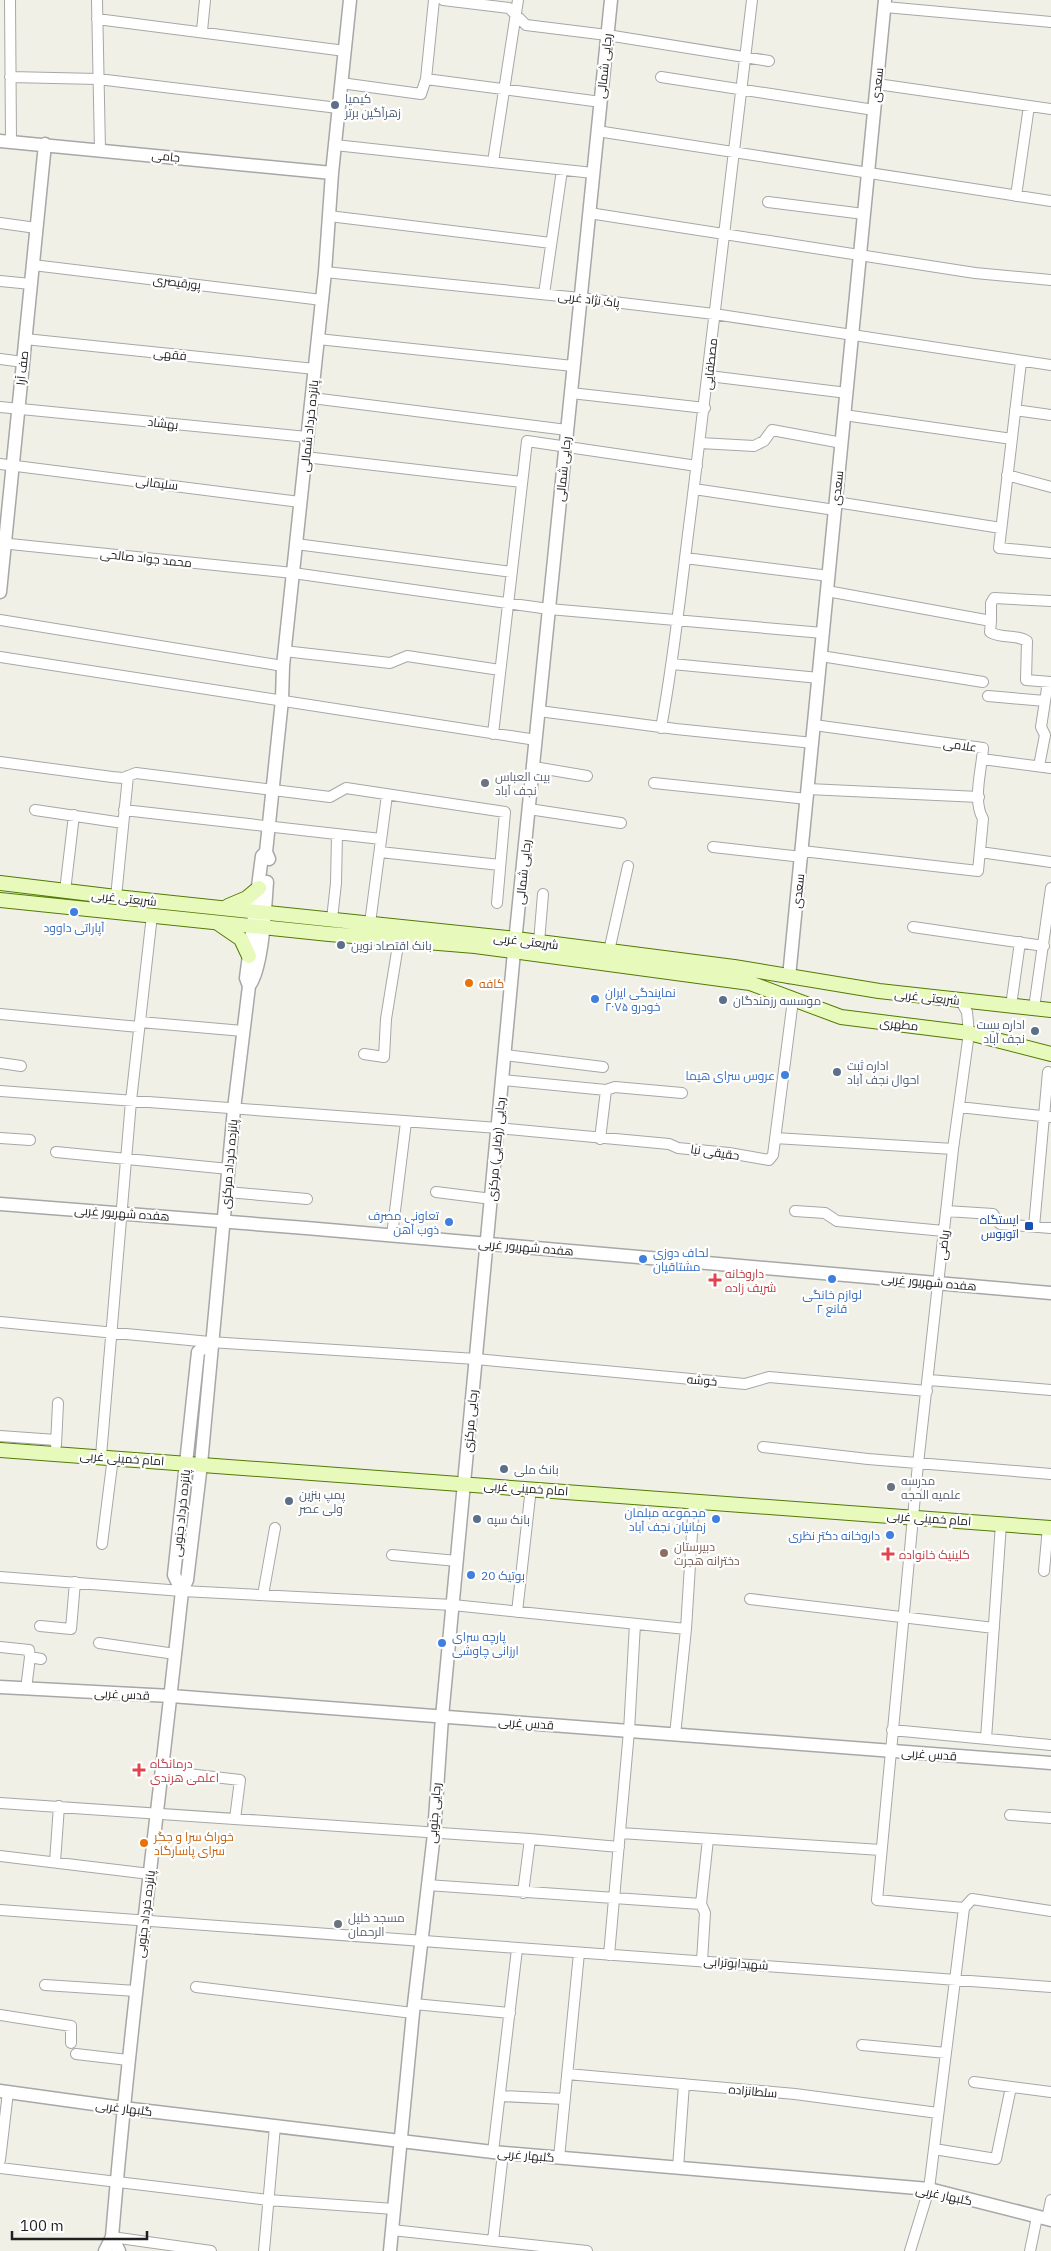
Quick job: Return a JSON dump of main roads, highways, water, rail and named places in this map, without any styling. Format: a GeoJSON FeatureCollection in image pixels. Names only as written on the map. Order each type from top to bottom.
{"type":"FeatureCollection","features":[{"type":"Feature","properties":{"kind":"main road","name":"شریعتی غربی"},"geometry":{"type":"LineString","coordinates":[[0,883],[116,897],[216,915],[259,926],[399,939],[515,945],[539,942],[734,967],[870,990],[1051,1010]]}},
{"type":"Feature","properties":{"kind":"main road"},"geometry":{"type":"LineString","coordinates":[[249,956],[241,939],[216,915],[246,898],[259,888]]}},
{"type":"Feature","properties":{"kind":"main road","name":"شریعتی غربی"},"geometry":{"type":"LineString","coordinates":[[0,900],[152,915],[216,915],[260,912],[370,923],[750,983]]}},
{"type":"Feature","properties":{"kind":"main road","name":"مطهری"},"geometry":{"type":"LineString","coordinates":[[750,983],[841,1017],[968,1031],[1051,1054]]}},
{"type":"Feature","properties":{"kind":"main road","name":"امام خمینی غربی"},"geometry":{"type":"LineString","coordinates":[[0,1450],[56,1447],[107,1456],[200,1464],[1050,1528]]}},
{"type":"Feature","properties":{"kind":"place","name":"کیمیا زهرآگین برتر"},"geometry":{"type":"Point","coordinates":[335,105]}},
{"type":"Feature","properties":{"kind":"place","name":"بیت العباس نجف آباد"},"geometry":{"type":"Point","coordinates":[485,783]}},
{"type":"Feature","properties":{"kind":"place","name":"آپاراتی داوود"},"geometry":{"type":"Point","coordinates":[74,912]}},
{"type":"Feature","properties":{"kind":"place","name":"بانک اقتصاد نوین"},"geometry":{"type":"Point","coordinates":[341,945]}},
{"type":"Feature","properties":{"kind":"place","name":"کافه"},"geometry":{"type":"Point","coordinates":[469,983]}},
{"type":"Feature","properties":{"kind":"place","name":"نمایندگی ایران خودرو ۲۰۷۵"},"geometry":{"type":"Point","coordinates":[595,999]}},
{"type":"Feature","properties":{"kind":"place","name":"موسسه رزمندگان"},"geometry":{"type":"Point","coordinates":[723,1000]}},
{"type":"Feature","properties":{"kind":"place","name":"اداره پست نجف آباد"},"geometry":{"type":"Point","coordinates":[1035,1031]}},
{"type":"Feature","properties":{"kind":"place","name":"اداره ثبت احوال نجف آباد"},"geometry":{"type":"Point","coordinates":[837,1072]}},
{"type":"Feature","properties":{"kind":"place","name":"عروس سرای هیما"},"geometry":{"type":"Point","coordinates":[785,1075]}},
{"type":"Feature","properties":{"kind":"place","name":"تعاونی مصرف ذوب آهن"},"geometry":{"type":"Point","coordinates":[449,1222]}},
{"type":"Feature","properties":{"kind":"place","name":"ایستگاه اتوبوس"},"geometry":{"type":"Point","coordinates":[1029,1226]}},
{"type":"Feature","properties":{"kind":"place","name":"لحاف دوزی مشتاقیان"},"geometry":{"type":"Point","coordinates":[643,1259]}},
{"type":"Feature","properties":{"kind":"place","name":"لوازم خانگی قانع ۲"},"geometry":{"type":"Point","coordinates":[832,1279]}},
{"type":"Feature","properties":{"kind":"place","name":"داروخانه شریف زاده"},"geometry":{"type":"Point","coordinates":[715,1280]}},
{"type":"Feature","properties":{"kind":"place","name":"بانک ملی"},"geometry":{"type":"Point","coordinates":[504,1469]}},
{"type":"Feature","properties":{"kind":"place","name":"مدرسه علمیه الحجه"},"geometry":{"type":"Point","coordinates":[891,1487]}},
{"type":"Feature","properties":{"kind":"place","name":"پمپ بنزین ولی عصر"},"geometry":{"type":"Point","coordinates":[289,1501]}},
{"type":"Feature","properties":{"kind":"place","name":"بانک سپه"},"geometry":{"type":"Point","coordinates":[477,1519]}},
{"type":"Feature","properties":{"kind":"place","name":"مجموعه مبلمان زمانیان نجف آباد"},"geometry":{"type":"Point","coordinates":[716,1519]}},
{"type":"Feature","properties":{"kind":"place","name":"داروخانه دکتر نظری"},"geometry":{"type":"Point","coordinates":[890,1535]}},
{"type":"Feature","properties":{"kind":"place","name":"دبیرستان دخترانه هجرت"},"geometry":{"type":"Point","coordinates":[664,1553]}},
{"type":"Feature","properties":{"kind":"place","name":"کلینیک خانواده"},"geometry":{"type":"Point","coordinates":[888,1554]}},
{"type":"Feature","properties":{"kind":"place","name":"بوتیک 20"},"geometry":{"type":"Point","coordinates":[471,1575]}},
{"type":"Feature","properties":{"kind":"place","name":"پارچه سرای ارزانی چاوشی"},"geometry":{"type":"Point","coordinates":[442,1643]}},
{"type":"Feature","properties":{"kind":"place","name":"درمانگاه اعلمی هرندی"},"geometry":{"type":"Point","coordinates":[139,1770]}},
{"type":"Feature","properties":{"kind":"place","name":"خوراک سرا و جگر سرای پاسارگاد"},"geometry":{"type":"Point","coordinates":[144,1843]}},
{"type":"Feature","properties":{"kind":"place","name":"مسجد خلیل الرحمان"},"geometry":{"type":"Point","coordinates":[338,1924]}}]}
